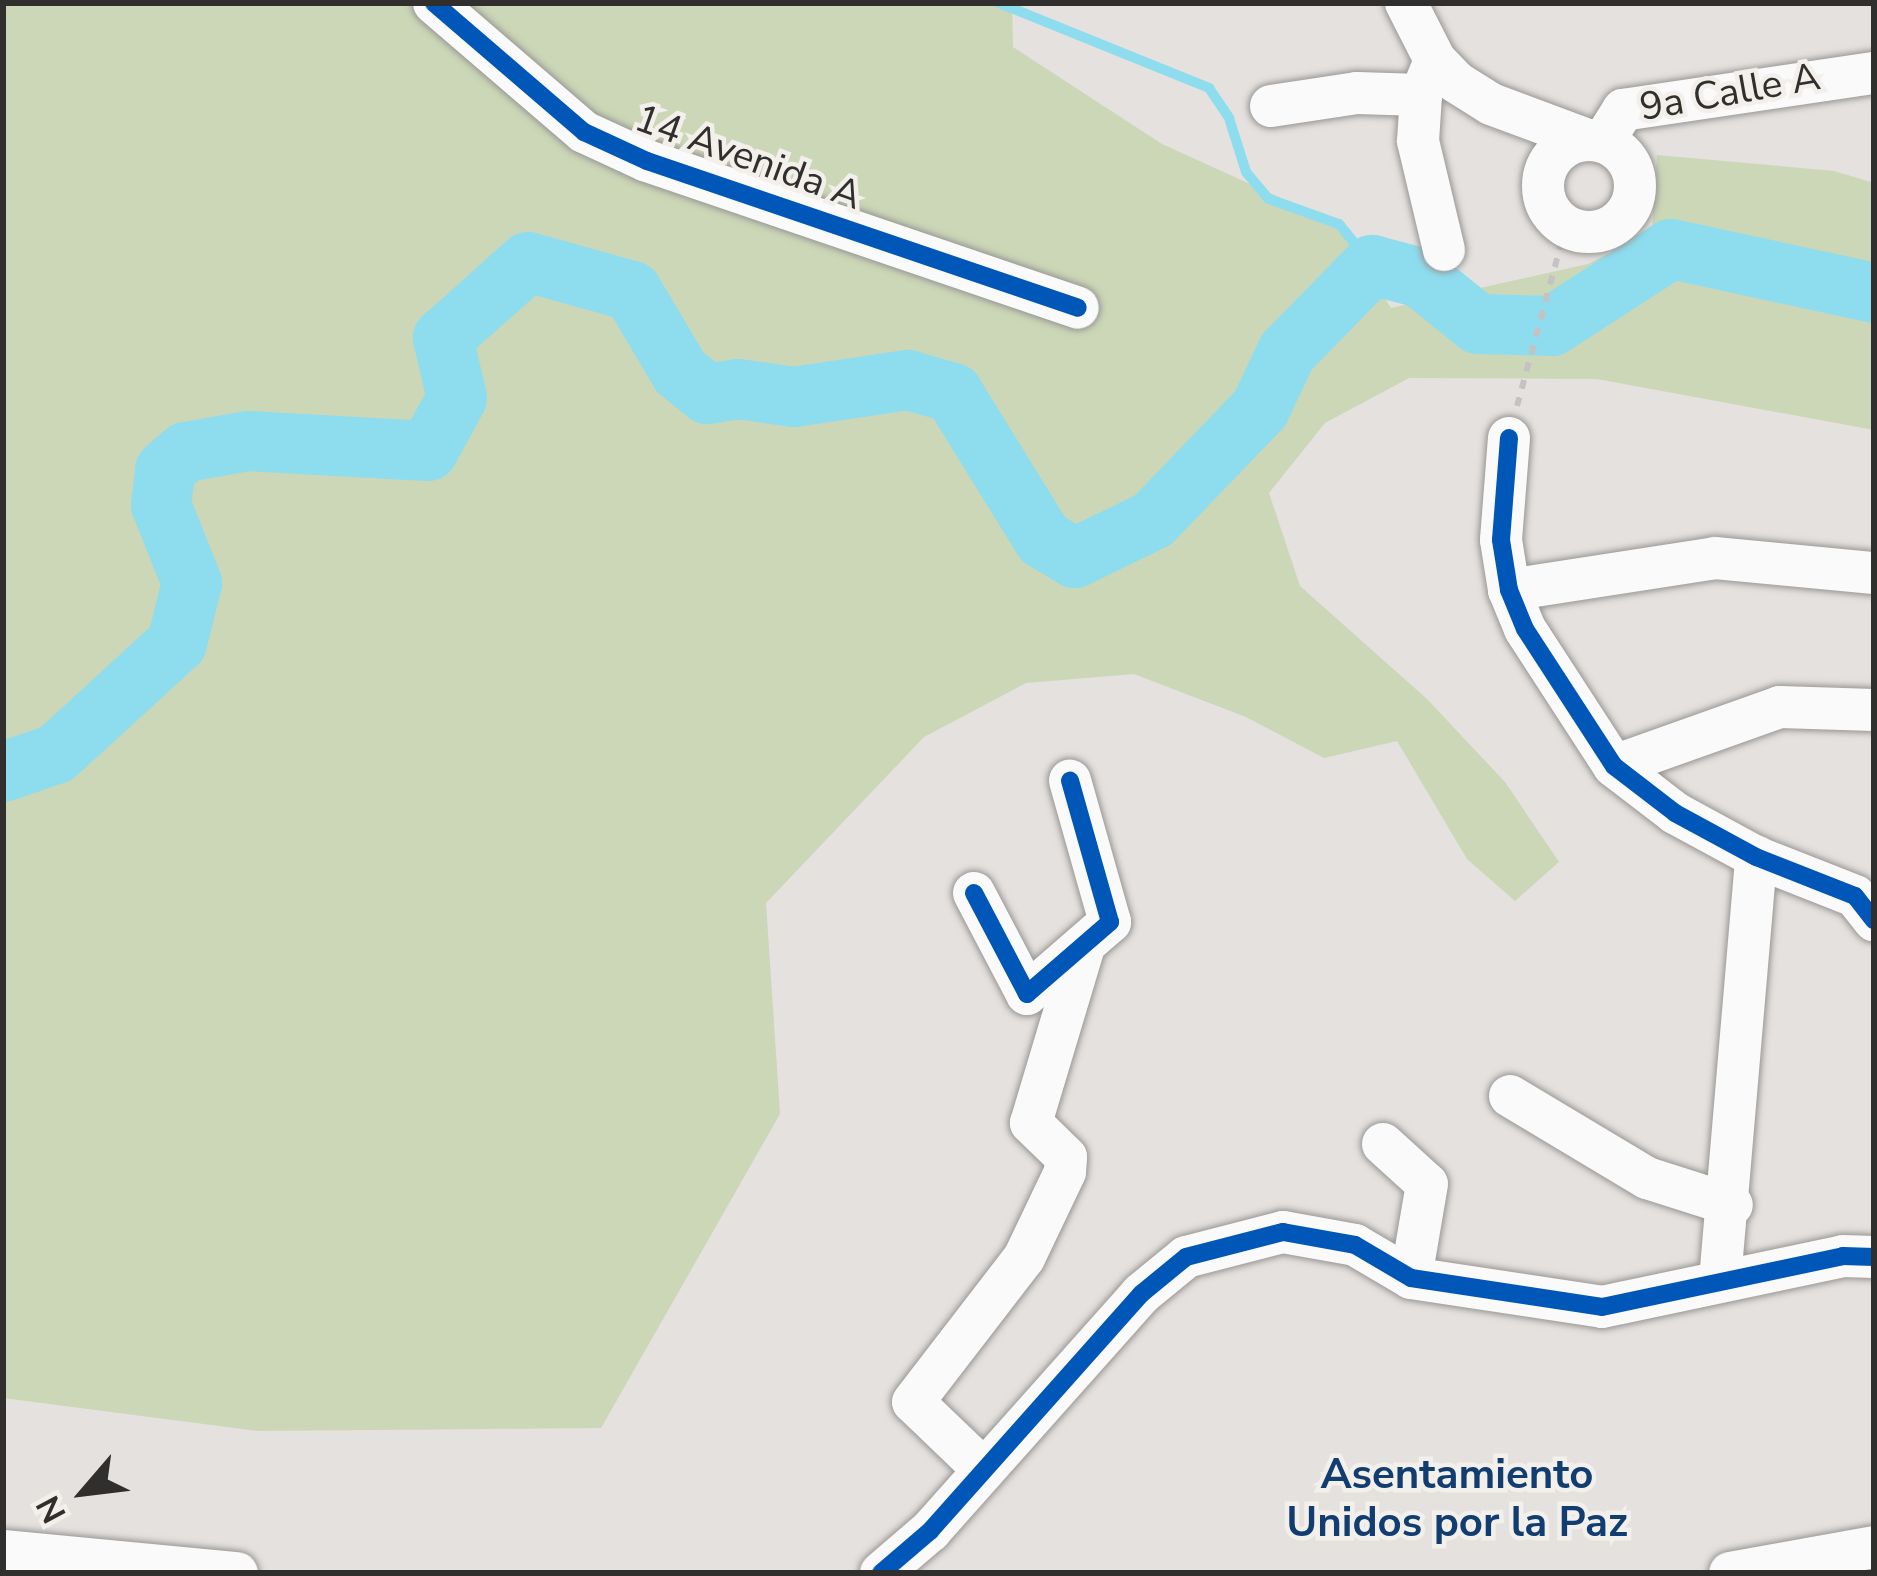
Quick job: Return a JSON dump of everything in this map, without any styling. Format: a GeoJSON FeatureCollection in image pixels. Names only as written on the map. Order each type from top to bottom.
{"type":"FeatureCollection","features":[{"type":"Feature","properties":{"kind":"street","name":"14 Avenida A"},"geometry":{"type":"LineString","coordinates":[[434,3],[584,132],[647,161],[1078,308]]}},
{"type":"Feature","properties":{"kind":"street"},"geometry":{"type":"LineString","coordinates":[[1406,3],[1428,77],[1418,141],[1444,250]]}},
{"type":"Feature","properties":{"kind":"street","name":"9a Calle A"},"geometry":{"type":"LineString","coordinates":[[1595,141],[1623,110],[1874,73]]}},
{"type":"Feature","properties":{"kind":"street"},"geometry":{"type":"LineString","coordinates":[[1270,106],[1428,77],[1595,141],[1633,170],[1628,211],[1594,232],[1564,232],[1547,204],[1544,175],[1560,150],[1595,141]]}},
{"type":"Feature","properties":{"kind":"street"},"geometry":{"type":"LineString","coordinates":[[1509,438],[1501,540],[1509,590],[1525,629],[1614,766],[1675,813],[1756,856],[1855,896],[1874,920]]}},
{"type":"Feature","properties":{"kind":"street"},"geometry":{"type":"LineString","coordinates":[[1509,590],[1715,557],[1874,573]]}},
{"type":"Feature","properties":{"kind":"street"},"geometry":{"type":"LineString","coordinates":[[1614,766],[1780,706],[1874,710]]}},
{"type":"Feature","properties":{"kind":"street"},"geometry":{"type":"LineString","coordinates":[[974,893],[1027,994],[1083,950],[1112,916],[1070,782]]}},
{"type":"Feature","properties":{"kind":"street"},"geometry":{"type":"LineString","coordinates":[[1720,1280],[1732,1205],[1756,856]]}},
{"type":"Feature","properties":{"kind":"street"},"geometry":{"type":"LineString","coordinates":[[984,1470],[913,1402],[1024,1258],[1065,1172],[1066,1157],[1030,1124],[1083,950]]}},
{"type":"Feature","properties":{"kind":"street"},"geometry":{"type":"LineString","coordinates":[[1510,1096],[1647,1178],[1732,1205]]}},
{"type":"Feature","properties":{"kind":"street"},"geometry":{"type":"LineString","coordinates":[[1383,1144],[1427,1184],[1412,1277]]}},
{"type":"Feature","properties":{"kind":"street"},"geometry":{"type":"LineString","coordinates":[[881,1573],[984,1470],[1141,1294],[1186,1257],[1283,1232],[1355,1245],[1412,1277],[1602,1307],[1720,1280],[1874,1257]]}},
{"type":"Feature","properties":{"kind":"street"},"geometry":{"type":"LineString","coordinates":[[1730,1573],[1874,1547]]}},
{"type":"Feature","properties":{"kind":"street"},"geometry":{"type":"LineString","coordinates":[[3,1551],[237,1573]]}},
{"type":"Feature","properties":{"kind":"path"},"geometry":{"type":"LineString","coordinates":[[1509,438],[1564,232]]}},
{"type":"Feature","properties":{"kind":"green space"},"geometry":{"type":"Polygon","coordinates":[[[3,3],[1012,3],[1013,47],[1162,144],[1334,222],[1391,308],[1588,264],[1652,230],[1657,155],[1834,171],[1874,183],[1874,430],[1597,379],[1409,378],[1325,423],[1269,493],[1300,586],[1427,699],[1505,782],[1559,862],[1515,901],[1467,859],[1397,741],[1324,758],[1246,717],[1134,674],[1026,683],[924,737],[766,903],[780,1114],[601,1428],[258,1431],[3,1398],[3,3]]]}},
{"type":"Feature","properties":{"kind":"waterway"},"geometry":{"type":"LineString","coordinates":[[999,3],[1209,88],[1229,118],[1246,172],[1269,199],[1339,224],[1372,265]]}},
{"type":"Feature","properties":{"kind":"waterway"},"geometry":{"type":"LineString","coordinates":[[3,772],[56,754],[177,643],[192,583],[161,505],[165,470],[186,452],[248,441],[428,451],[457,398],[443,338],[528,262],[632,291],[680,372],[707,394],[738,389],[794,397],[908,380],[953,393],[1043,539],[1075,558],[1153,520],[1260,409],[1287,352],[1372,265],[1421,278],[1478,324],[1552,326],[1671,249],[1874,293]]}},
{"type":"Feature","properties":{"kind":"cycle path"},"geometry":{"type":"LineString","coordinates":[[434,3],[584,132],[647,161],[1078,308]]}},
{"type":"Feature","properties":{"kind":"cycle path"},"geometry":{"type":"LineString","coordinates":[[1509,438],[1501,540],[1509,590],[1525,629],[1614,766],[1675,813],[1756,857],[1855,896],[1874,920]]}},
{"type":"Feature","properties":{"kind":"cycle path"},"geometry":{"type":"LineString","coordinates":[[974,893],[1027,994],[1110,922],[1070,781]]}},
{"type":"Feature","properties":{"kind":"cycle path"},"geometry":{"type":"LineString","coordinates":[[881,1573],[930,1531],[1141,1294],[1186,1257],[1283,1232],[1355,1245],[1411,1278],[1602,1307],[1843,1256],[1874,1257]]}},
{"type":"Feature","properties":{"kind":"district","name":"Asentamiento Unidos por la Paz"},"geometry":{"type":"Point","coordinates":[1457,1500]}}]}
